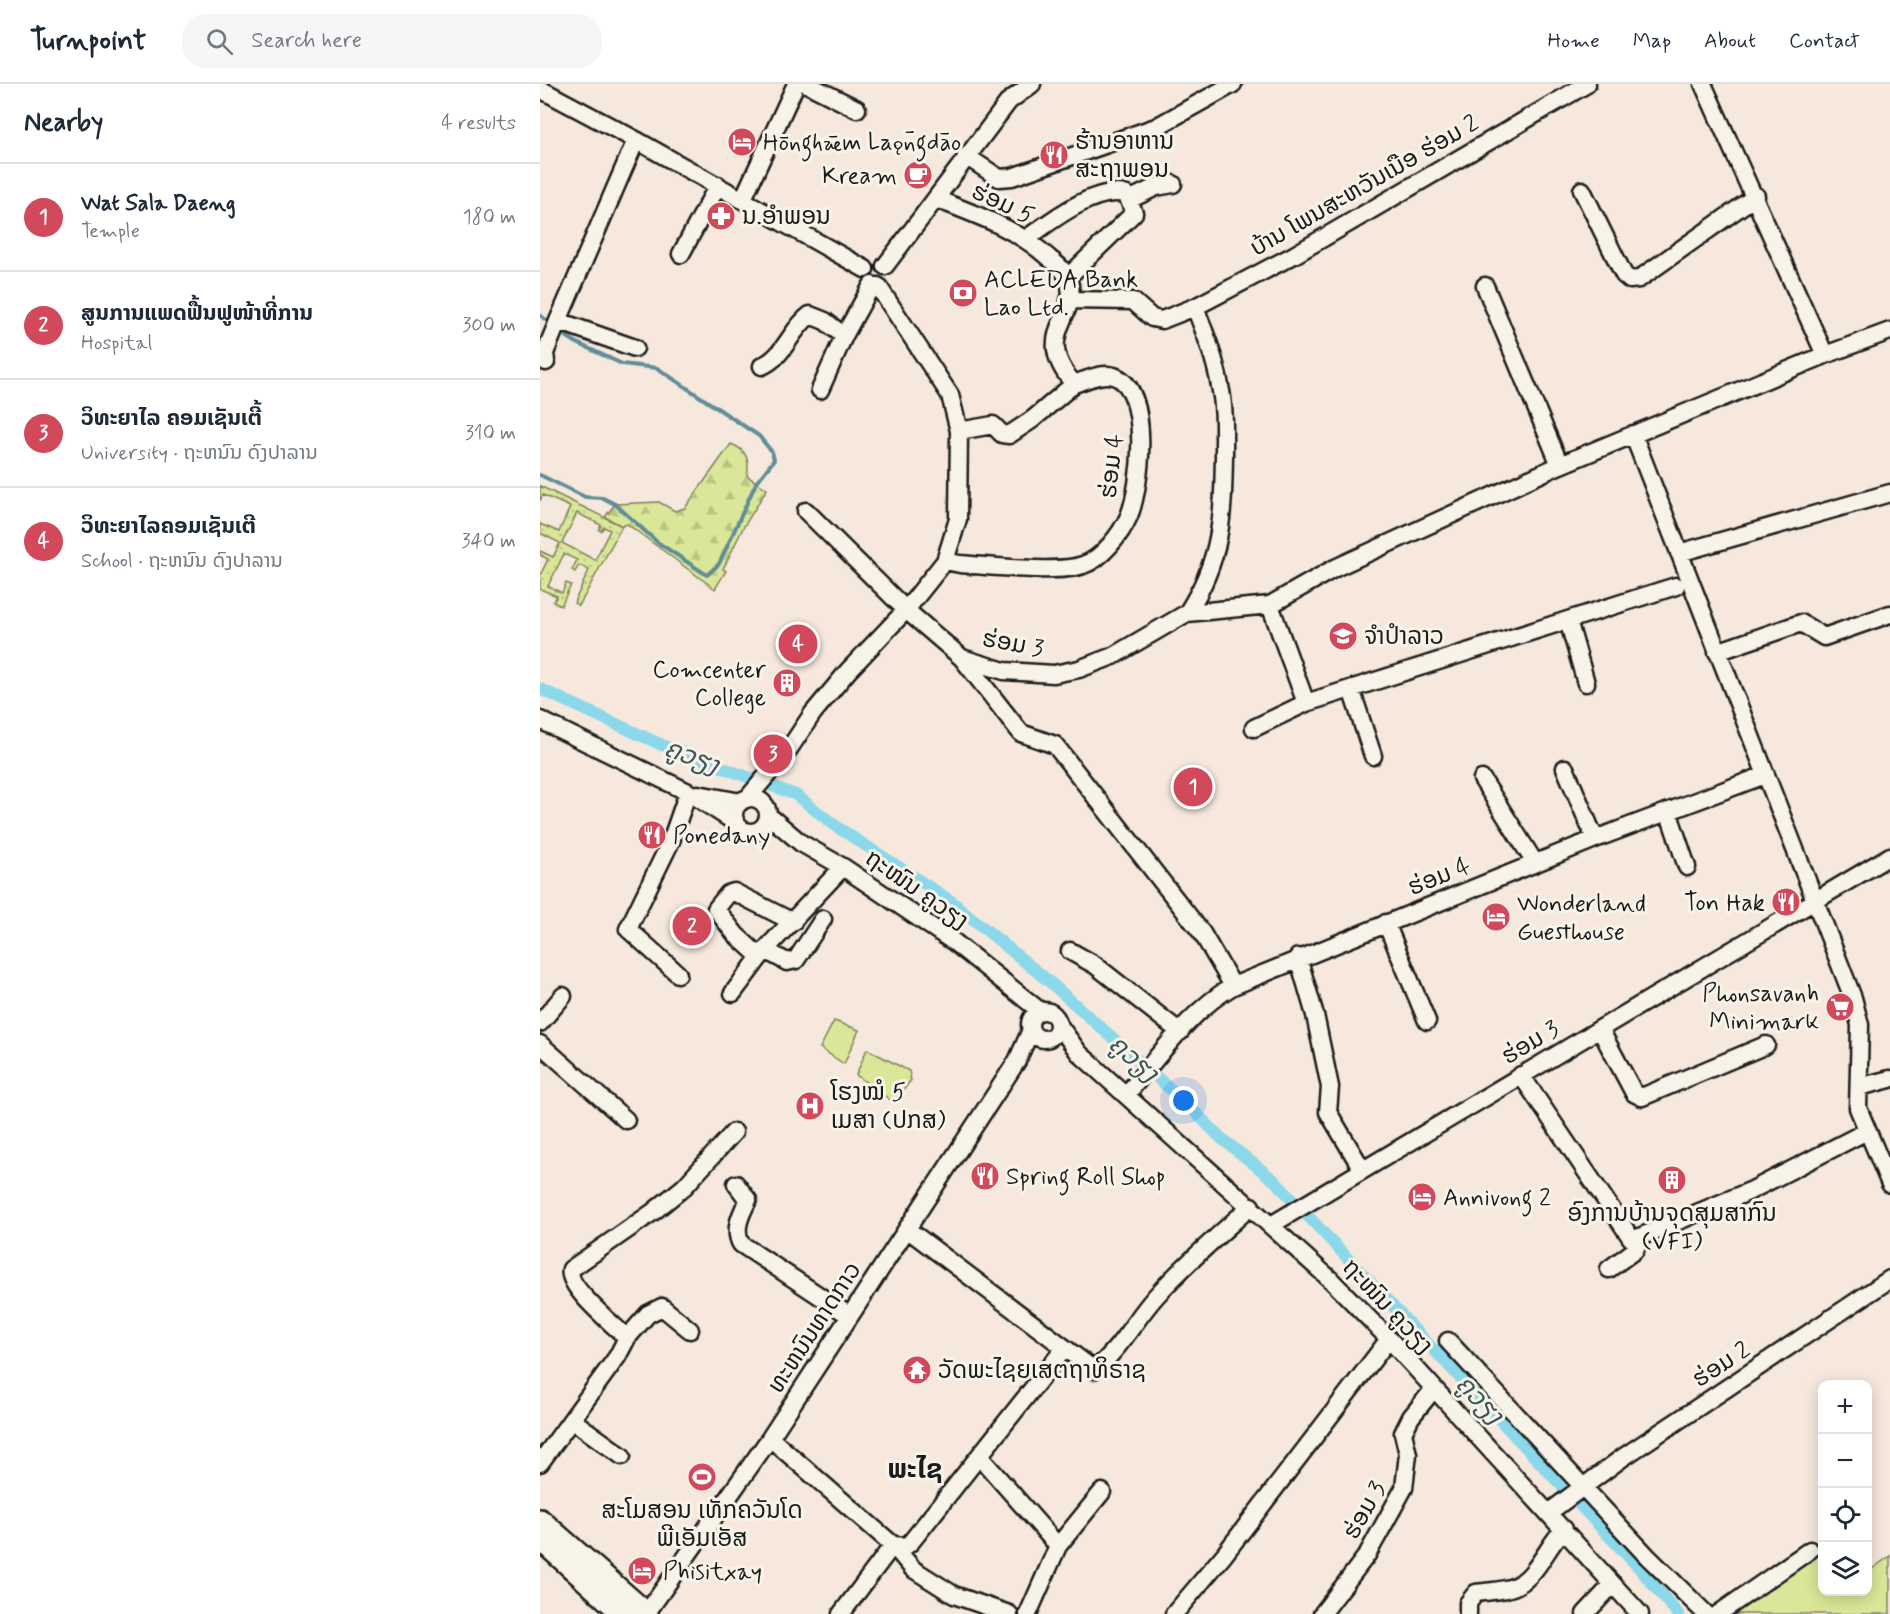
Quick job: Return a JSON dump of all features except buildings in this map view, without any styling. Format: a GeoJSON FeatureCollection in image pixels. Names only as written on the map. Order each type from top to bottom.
{"type":"FeatureCollection","features":[{"type":"Feature","properties":{"kind":"main road"},"geometry":{"type":"LineString","coordinates":[[540,1520],[647,1614]]}},
{"type":"Feature","properties":{"kind":"main road"},"geometry":{"type":"LineString","coordinates":[[540,1539],[623,1614]]}},
{"type":"Feature","properties":{"kind":"street"},"geometry":{"type":"LineString","coordinates":[[743,199],[796,84]]}},
{"type":"Feature","properties":{"kind":"street"},"geometry":{"type":"LineString","coordinates":[[807,84],[857,109]]}},
{"type":"Feature","properties":{"kind":"street"},"geometry":{"type":"LineString","coordinates":[[885,266],[1009,100],[1032,84]]}},
{"type":"Feature","properties":{"kind":"street"},"geometry":{"type":"LineString","coordinates":[[966,156],[999,178],[1012,177],[1136,136],[1233,84]]}},
{"type":"Feature","properties":{"kind":"street","name":"ບ້ານ ໂພນສະຫວັນເນືອ ຮ່ອມ 2"},"geometry":{"type":"LineString","coordinates":[[1069,300],[1133,301],[1152,318],[1162,320],[1195,307],[1294,255],[1587,84]]}},
{"type":"Feature","properties":{"kind":"street"},"geometry":{"type":"LineString","coordinates":[[1703,84],[1756,196],[1826,355]]}},
{"type":"Feature","properties":{"kind":"street"},"geometry":{"type":"LineString","coordinates":[[540,89],[718,185],[865,269]]}},
{"type":"Feature","properties":{"kind":"street"},"geometry":{"type":"LineString","coordinates":[[546,362],[545,353],[557,322],[636,140]]}},
{"type":"Feature","properties":{"kind":"street"},"geometry":{"type":"LineString","coordinates":[[1131,199],[1156,188],[1173,184]]}},
{"type":"Feature","properties":{"kind":"street"},"geometry":{"type":"LineString","coordinates":[[681,254],[718,185]]}},
{"type":"Feature","properties":{"kind":"street"},"geometry":{"type":"LineString","coordinates":[[1582,190],[1624,275],[1630,280],[1639,279],[1756,196]]}},
{"type":"Feature","properties":{"kind":"street"},"geometry":{"type":"LineString","coordinates":[[959,431],[993,426],[1002,434],[1009,435],[1033,419],[1074,384],[1060,364],[1054,341],[1069,300],[1068,278],[1132,217],[1134,207],[1131,199],[1120,192],[1092,199],[1061,214],[1026,239]]}},
{"type":"Feature","properties":{"kind":"street","name":"ຮ່ອມ 5"},"geometry":{"type":"LineString","coordinates":[[936,199],[1005,226],[1026,239],[1063,270],[1068,278]]}},
{"type":"Feature","properties":{"kind":"street"},"geometry":{"type":"LineString","coordinates":[[820,390],[844,336],[875,285],[887,280],[888,273],[885,266],[876,261],[865,269]]}},
{"type":"Feature","properties":{"kind":"street"},"geometry":{"type":"LineString","coordinates":[[736,823],[734,813],[756,802],[773,769],[813,713],[848,671],[906,610],[945,561],[958,519],[959,431],[950,395],[875,285],[865,278],[865,269]]}},
{"type":"Feature","properties":{"kind":"street"},"geometry":{"type":"LineString","coordinates":[[1485,286],[1560,465]]}},
{"type":"Feature","properties":{"kind":"street"},"geometry":{"type":"LineString","coordinates":[[1187,613],[1201,587],[1218,545],[1223,503],[1221,388],[1213,354],[1195,307]]}},
{"type":"Feature","properties":{"kind":"street"},"geometry":{"type":"LineString","coordinates":[[762,366],[780,354],[794,330],[810,315],[825,321],[844,336]]}},
{"type":"Feature","properties":{"kind":"street"},"geometry":{"type":"LineString","coordinates":[[557,322],[634,348]]}},
{"type":"Feature","properties":{"kind":"street"},"geometry":{"type":"LineString","coordinates":[[1187,613],[1270,606],[1335,568],[1560,465],[1890,330]]}},
{"type":"Feature","properties":{"kind":"street","name":"ຮ່ອມ 4"},"geometry":{"type":"LineString","coordinates":[[945,561],[960,564],[1071,568],[1093,561],[1120,530],[1129,515],[1138,479],[1140,415],[1137,405],[1124,381],[1112,375],[1074,384]]}},
{"type":"Feature","properties":{"kind":"street"},"geometry":{"type":"LineString","coordinates":[[1633,434],[1853,998],[1860,1025],[1858,1108],[1890,1184]]}},
{"type":"Feature","properties":{"kind":"street"},"geometry":{"type":"LineString","coordinates":[[1679,553],[1890,493]]}},
{"type":"Feature","properties":{"kind":"street","name":"ຮ່ອມ 3"},"geometry":{"type":"LineString","coordinates":[[806,511],[906,610],[962,658],[1014,672],[1054,674],[1079,669],[1113,656],[1187,613]]}},
{"type":"Feature","properties":{"kind":"street"},"geometry":{"type":"LineString","coordinates":[[1254,728],[1306,703],[1676,586]]}},
{"type":"Feature","properties":{"kind":"street"},"geometry":{"type":"LineString","coordinates":[[1270,606],[1306,703]]}},
{"type":"Feature","properties":{"kind":"street"},"geometry":{"type":"LineString","coordinates":[[1717,652],[1801,623],[1824,637],[1890,614]]}},
{"type":"Feature","properties":{"kind":"street"},"geometry":{"type":"LineString","coordinates":[[1568,620],[1586,683]]}},
{"type":"Feature","properties":{"kind":"street"},"geometry":{"type":"LineString","coordinates":[[962,658],[1021,733],[1054,745],[1202,933],[1233,986]]}},
{"type":"Feature","properties":{"kind":"street"},"geometry":{"type":"LineString","coordinates":[[1351,689],[1373,756]]}},
{"type":"Feature","properties":{"kind":"street","name":"ຖະໜົນ ຄູວຽງ"},"geometry":{"type":"LineString","coordinates":[[540,720],[688,792],[743,830],[801,843]]}},
{"type":"Feature","properties":{"kind":"street"},"geometry":{"type":"LineString","coordinates":[[1565,768],[1595,839]]}},
{"type":"Feature","properties":{"kind":"street","name":"ຮ່ອມ 4"},"geometry":{"type":"LineString","coordinates":[[1130,1091],[1180,1032],[1213,1000],[1233,986],[1298,957],[1595,839],[1765,775]]}},
{"type":"Feature","properties":{"kind":"street"},"geometry":{"type":"LineString","coordinates":[[1482,778],[1535,863]]}},
{"type":"Feature","properties":{"kind":"street"},"geometry":{"type":"LineString","coordinates":[[678,974],[628,930],[671,840],[688,792]]}},
{"type":"Feature","properties":{"kind":"street","name":"ຖະໜົນ ຄູວຽງ"},"geometry":{"type":"LineString","coordinates":[[688,792],[756,802],[801,843],[843,867],[954,942],[1040,1011],[1049,1012],[1079,1053]]}},
{"type":"Feature","properties":{"kind":"street"},"geometry":{"type":"LineString","coordinates":[[752,832],[763,828],[756,802]]}},
{"type":"Feature","properties":{"kind":"street"},"geometry":{"type":"LineString","coordinates":[[1668,811],[1687,867]]}},
{"type":"Feature","properties":{"kind":"street","name":"ຮ່ອມ 3"},"geometry":{"type":"LineString","coordinates":[[1276,1221],[1890,856]]}},
{"type":"Feature","properties":{"kind":"street"},"geometry":{"type":"LineString","coordinates":[[733,993],[762,954],[843,867]]}},
{"type":"Feature","properties":{"kind":"street"},"geometry":{"type":"LineString","coordinates":[[793,922],[734,892],[728,894],[716,909],[736,935],[762,954],[787,962],[796,960],[823,919]]}},
{"type":"Feature","properties":{"kind":"street"},"geometry":{"type":"LineString","coordinates":[[1386,923],[1427,1021]]}},
{"type":"Feature","properties":{"kind":"street"},"geometry":{"type":"LineString","coordinates":[[1070,951],[1095,965],[1180,1032]]}},
{"type":"Feature","properties":{"kind":"street"},"geometry":{"type":"LineString","coordinates":[[1298,957],[1315,1015],[1330,1087],[1328,1112],[1362,1169]]}},
{"type":"Feature","properties":{"kind":"street","name":"ຖະໜົນ ຄູວຽງ"},"geometry":{"type":"LineString","coordinates":[[1002,980],[1037,1034],[1079,1053],[1130,1091],[1251,1206],[1276,1221],[1389,1339],[1433,1390],[1552,1510],[1564,1530],[1640,1614]]}},
{"type":"Feature","properties":{"kind":"street"},"geometry":{"type":"LineString","coordinates":[[540,1023],[563,996]]}},
{"type":"Feature","properties":{"kind":"street"},"geometry":{"type":"LineString","coordinates":[[1040,1011],[1032,1017],[1037,1034],[1057,1031],[1058,1024]]}},
{"type":"Feature","properties":{"kind":"street"},"geometry":{"type":"LineString","coordinates":[[1600,1029],[1634,1092],[1642,1097],[1766,1045]]}},
{"type":"Feature","properties":{"kind":"street","name":"ທະຫນົນທາດກາວ"},"geometry":{"type":"LineString","coordinates":[[647,1614],[770,1438],[1037,1034]]}},
{"type":"Feature","properties":{"kind":"street"},"geometry":{"type":"LineString","coordinates":[[540,1044],[626,1120]]}},
{"type":"Feature","properties":{"kind":"street"},"geometry":{"type":"LineString","coordinates":[[1521,1076],[1631,1238],[1640,1239],[1750,1191],[1867,1131]]}},
{"type":"Feature","properties":{"kind":"street"},"geometry":{"type":"LineString","coordinates":[[1859,1087],[1890,1079]]}},
{"type":"Feature","properties":{"kind":"street"},"geometry":{"type":"LineString","coordinates":[[627,1338],[579,1291],[569,1274],[571,1269],[654,1212],[684,1187],[734,1132]]}},
{"type":"Feature","properties":{"kind":"street"},"geometry":{"type":"LineString","coordinates":[[736,1184],[748,1200],[740,1216],[737,1236],[741,1244],[850,1316]]}},
{"type":"Feature","properties":{"kind":"street"},"geometry":{"type":"LineString","coordinates":[[907,1229],[1094,1370],[1117,1347],[1155,1297],[1251,1206]]}},
{"type":"Feature","properties":{"kind":"street"},"geometry":{"type":"LineString","coordinates":[[1609,1269],[1635,1250],[1640,1239]]}},
{"type":"Feature","properties":{"kind":"street","name":"ຮ່ອມ 2"},"geometry":{"type":"LineString","coordinates":[[1552,1510],[1582,1490],[1622,1458],[1890,1279]]}},
{"type":"Feature","properties":{"kind":"street"},"geometry":{"type":"LineString","coordinates":[[540,1463],[617,1358],[627,1338],[648,1314],[662,1307],[690,1330]]}},
{"type":"Feature","properties":{"kind":"street"},"geometry":{"type":"LineString","coordinates":[[1174,1614],[1224,1555],[1389,1339]]}},
{"type":"Feature","properties":{"kind":"street"},"geometry":{"type":"LineString","coordinates":[[1448,1341],[1582,1490],[1706,1614]]}},
{"type":"Feature","properties":{"kind":"street"},"geometry":{"type":"LineString","coordinates":[[893,1545],[906,1545],[911,1542],[1064,1349]]}},
{"type":"Feature","properties":{"kind":"street","name":"ຮ່ອມ 3"},"geometry":{"type":"LineString","coordinates":[[1322,1614],[1367,1555],[1404,1488],[1408,1455],[1403,1433],[1411,1417],[1433,1390]]}},
{"type":"Feature","properties":{"kind":"street"},"geometry":{"type":"LineString","coordinates":[[572,1420],[622,1456]]}},
{"type":"Feature","properties":{"kind":"street"},"geometry":{"type":"LineString","coordinates":[[770,1438],[893,1545],[913,1569],[954,1595],[1009,1614]]}},
{"type":"Feature","properties":{"kind":"street"},"geometry":{"type":"LineString","coordinates":[[979,1456],[1058,1546]]}},
{"type":"Feature","properties":{"kind":"street"},"geometry":{"type":"LineString","coordinates":[[1028,1614],[1058,1546],[1102,1492]]}},
{"type":"Feature","properties":{"kind":"street"},"geometry":{"type":"LineString","coordinates":[[1468,1614],[1468,1603],[1476,1593],[1517,1586],[1529,1576],[1552,1541],[1564,1530]]}},
{"type":"Feature","properties":{"kind":"street"},"geometry":{"type":"LineString","coordinates":[[841,1614],[893,1545]]}},
{"type":"Feature","properties":{"kind":"street"},"geometry":{"type":"LineString","coordinates":[[1718,1614],[1810,1550]]}},
{"type":"Feature","properties":{"kind":"street"},"geometry":{"type":"LineString","coordinates":[[1585,1614],[1613,1584]]}},
{"type":"Feature","properties":{"kind":"green space"},"geometry":{"type":"Polygon","coordinates":[[[731,444],[741,449],[746,456],[747,476],[767,489],[743,528],[723,569],[726,571],[715,589],[627,524],[622,526],[605,517],[615,504],[659,502],[675,511],[685,508],[731,444]]]}},
{"type":"Feature","properties":{"kind":"green space"},"geometry":{"type":"Polygon","coordinates":[[[540,486],[622,526],[579,606],[574,603],[589,570],[579,565],[575,572],[572,570],[577,560],[564,554],[548,586],[562,593],[566,583],[571,585],[561,606],[553,602],[557,596],[540,589],[540,576],[548,559],[540,555],[540,551],[553,557],[560,543],[540,533],[540,524],[559,532],[570,507],[543,495],[540,501],[540,486]],[[577,513],[562,543],[595,560],[610,530],[604,527],[601,531],[599,530],[601,525],[577,513]]]}},
{"type":"Feature","properties":{"kind":"green space"},"geometry":{"type":"Polygon","coordinates":[[[834,1021],[859,1030],[844,1064],[820,1048],[834,1021]]]}},
{"type":"Feature","properties":{"kind":"green space"},"geometry":{"type":"Polygon","coordinates":[[[867,1049],[909,1071],[911,1080],[896,1100],[892,1101],[856,1075],[867,1049]]]}},
{"type":"Feature","properties":{"kind":"green space"},"geometry":{"type":"Polygon","coordinates":[[[1818,1553],[1818,1596],[1872,1596],[1872,1569],[1890,1556],[1890,1614],[1734,1614],[1818,1553]]]}},
{"type":"Feature","properties":{"kind":"waterway"},"geometry":{"type":"LineString","coordinates":[[540,315],[552,325]]}},
{"type":"Feature","properties":{"kind":"waterway"},"geometry":{"type":"LineString","coordinates":[[540,475],[585,497],[603,498],[615,504],[657,542],[707,575],[719,564],[756,483],[774,460],[772,452],[759,436],[657,368],[622,364],[577,343],[560,332]]}},
{"type":"Feature","properties":{"kind":"waterway","name":"ຄູວຽງ"},"geometry":{"type":"LineString","coordinates":[[540,689],[662,745],[796,795],[837,827],[951,901],[1052,984],[1187,1104],[1221,1138],[1274,1180],[1639,1568],[1678,1614]]}},
{"type":"Feature","properties":{"kind":"place","name":"Hōnghǣm Laǭngdāo"},"geometry":{"type":"Point","coordinates":[742,142]}},
{"type":"Feature","properties":{"kind":"place","name":"ຮ້ານອາຫານ ສະຖາພອນ"},"geometry":{"type":"Point","coordinates":[1054,155]}},
{"type":"Feature","properties":{"kind":"place","name":"Kream"},"geometry":{"type":"Point","coordinates":[918,175]}},
{"type":"Feature","properties":{"kind":"place","name":"ນ.ອຳພອນ"},"geometry":{"type":"Point","coordinates":[721,216]}},
{"type":"Feature","properties":{"kind":"place","name":"ACLEDA Bank Lao Ltd."},"geometry":{"type":"Point","coordinates":[963,293]}},
{"type":"Feature","properties":{"kind":"place","name":"ຈຳປຳລາວ"},"geometry":{"type":"Point","coordinates":[1343,636]}},
{"type":"Feature","properties":{"kind":"place","name":"ວິທະຍາໄລຄອມເຊັນເຕີ"},"geometry":{"type":"Point","coordinates":[798,644]}},
{"type":"Feature","properties":{"kind":"place","name":"Comcenter College"},"geometry":{"type":"Point","coordinates":[787,683]}},
{"type":"Feature","properties":{"kind":"place","name":"ວິທະຍາໄລ ຄອມເຊັນເຕີ້"},"geometry":{"type":"Point","coordinates":[773,754]}},
{"type":"Feature","properties":{"kind":"place","name":"Wat Sala Daeng"},"geometry":{"type":"Point","coordinates":[1193,787]}},
{"type":"Feature","properties":{"kind":"place","name":"Ponedany"},"geometry":{"type":"Point","coordinates":[652,835]}},
{"type":"Feature","properties":{"kind":"place","name":"Ton Hak"},"geometry":{"type":"Point","coordinates":[1786,902]}},
{"type":"Feature","properties":{"kind":"place","name":"Wonderland Guesthouse"},"geometry":{"type":"Point","coordinates":[1496,917]}},
{"type":"Feature","properties":{"kind":"place","name":"ສູນການແພດຟື້ນຟູໜ້າທີ່ການ"},"geometry":{"type":"Point","coordinates":[692,926]}},
{"type":"Feature","properties":{"kind":"place","name":"Phonsavanh Minimark"},"geometry":{"type":"Point","coordinates":[1840,1007]}},
{"type":"Feature","properties":{"kind":"place","name":"ໂຮງໝໍ 5 ເມສາ (ປກສ)"},"geometry":{"type":"Point","coordinates":[810,1106]}},
{"type":"Feature","properties":{"kind":"place","name":"Spring Roll Shop"},"geometry":{"type":"Point","coordinates":[985,1176]}},
{"type":"Feature","properties":{"kind":"place","name":"ອົງການບ້ານຈຸດສຸມສາກົນ (VFI)"},"geometry":{"type":"Point","coordinates":[1672,1180]}},
{"type":"Feature","properties":{"kind":"place","name":"Annivong 2"},"geometry":{"type":"Point","coordinates":[1422,1197]}},
{"type":"Feature","properties":{"kind":"place","name":"ວັດພະໄຊຍເສຕຖາທິຣາຊ"},"geometry":{"type":"Point","coordinates":[917,1370]}},
{"type":"Feature","properties":{"kind":"place","name":"ສະໂມສອນ ເທັກຄວັນໂດ ພີເອັມເອັສ"},"geometry":{"type":"Point","coordinates":[702,1477]}},
{"type":"Feature","properties":{"kind":"place","name":"Phisitxay"},"geometry":{"type":"Point","coordinates":[642,1571]}},
{"type":"Feature","properties":{"kind":"district","name":"ພະໄຊ"},"geometry":{"type":"Point","coordinates":[915,1469]}}]}
